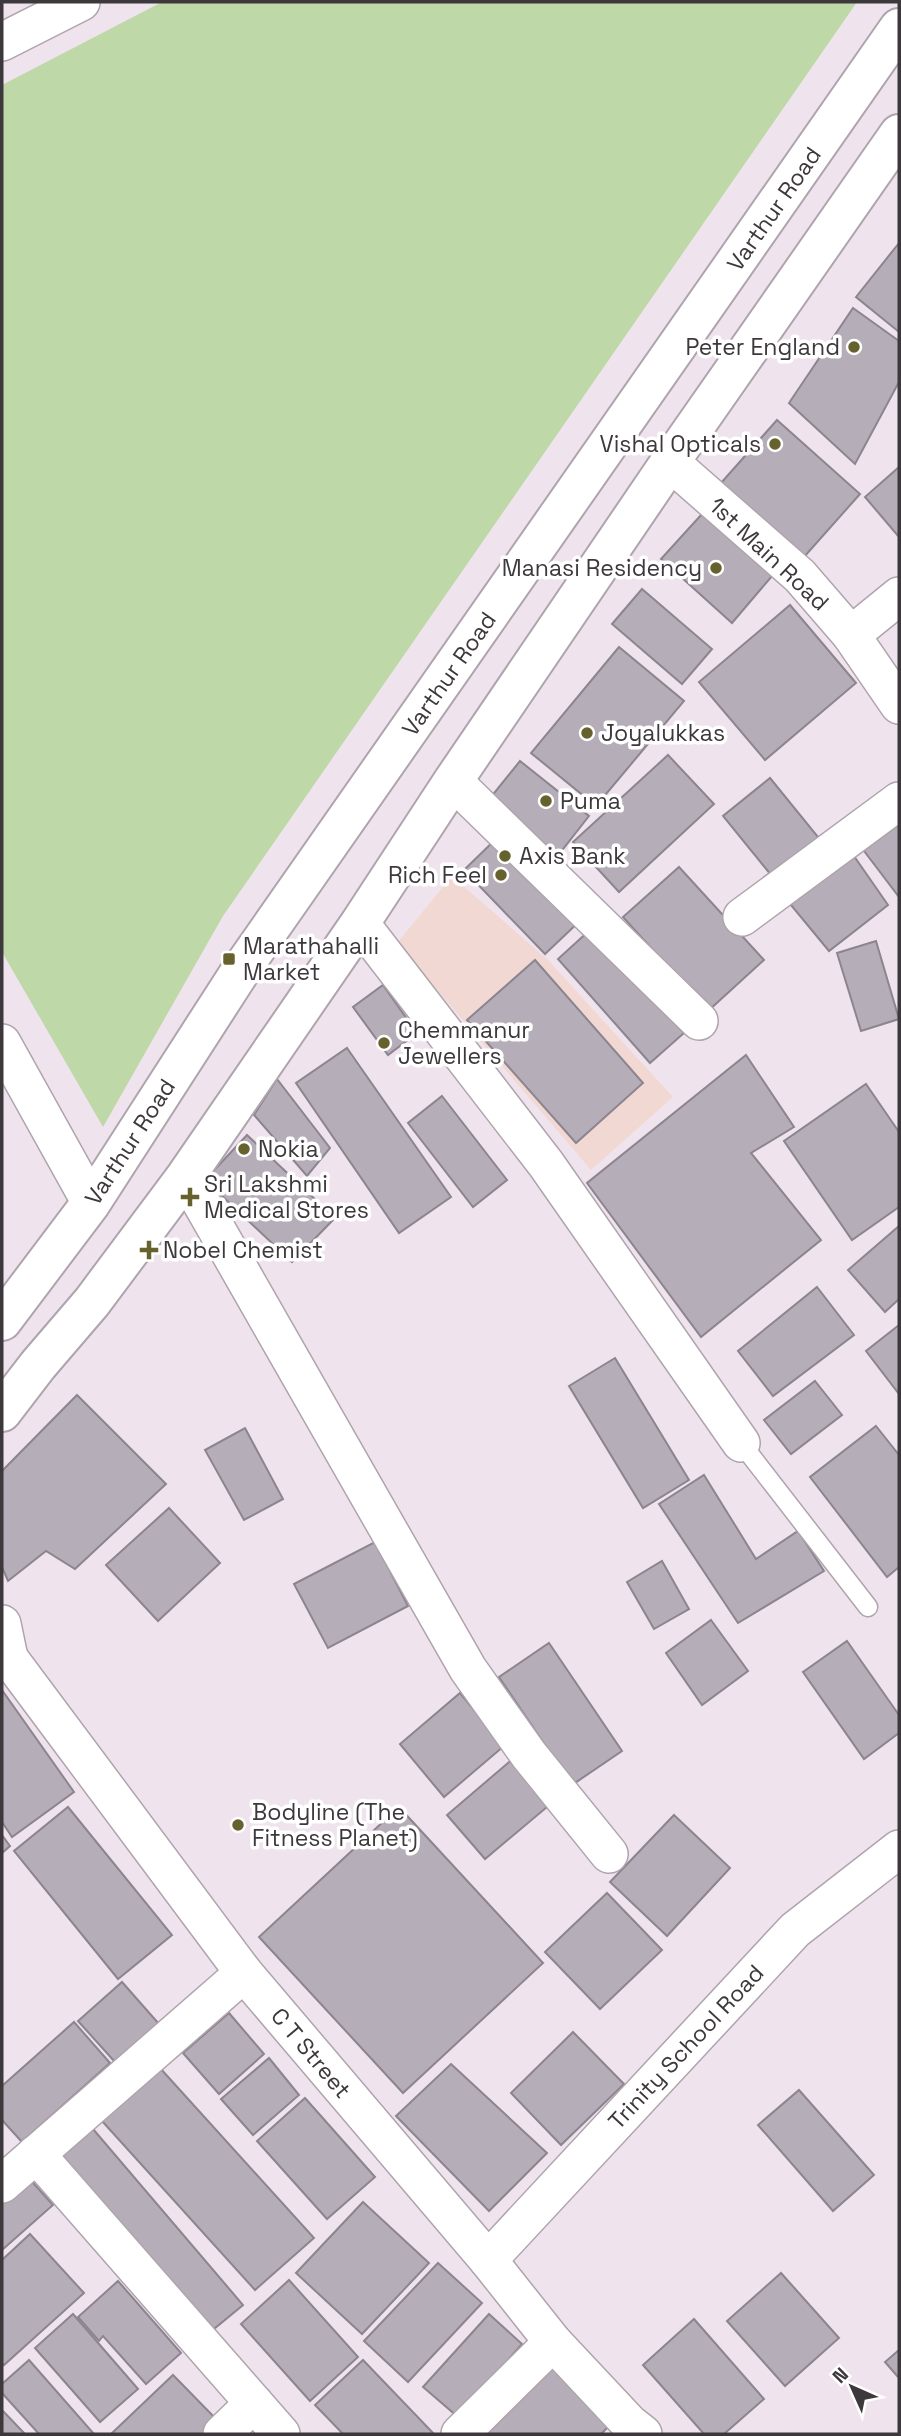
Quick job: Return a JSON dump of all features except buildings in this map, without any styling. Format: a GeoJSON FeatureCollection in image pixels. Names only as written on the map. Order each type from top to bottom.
{"type":"FeatureCollection","features":[{"type":"Feature","properties":{"kind":"main road","name":"Varthur Road"},"geometry":{"type":"LineString","coordinates":[[2,1321],[92,1203],[243,967],[899,28]]}},
{"type":"Feature","properties":{"kind":"main road"},"geometry":{"type":"LineString","coordinates":[[2,1412],[38,1364],[92,1302],[186,1176],[670,462],[899,134]]}},
{"type":"Feature","properties":{"kind":"main road"},"geometry":{"type":"LineString","coordinates":[[820,143],[870,177]]}},
{"type":"Feature","properties":{"kind":"street"},"geometry":{"type":"LineString","coordinates":[[2,42],[80,2]]}},
{"type":"Feature","properties":{"kind":"street","name":"1st Main Road"},"geometry":{"type":"LineString","coordinates":[[670,462],[800,576],[851,635],[899,705]]}},
{"type":"Feature","properties":{"kind":"street"},"geometry":{"type":"LineString","coordinates":[[851,635],[899,596]]}},
{"type":"Feature","properties":{"kind":"street"},"geometry":{"type":"LineString","coordinates":[[453,781],[699,1021]]}},
{"type":"Feature","properties":{"kind":"street"},"geometry":{"type":"LineString","coordinates":[[741,917],[899,801]]}},
{"type":"Feature","properties":{"kind":"street"},"geometry":{"type":"LineString","coordinates":[[360,923],[545,1164],[741,1443]]}},
{"type":"Feature","properties":{"kind":"street"},"geometry":{"type":"LineString","coordinates":[[2,1043],[92,1203]]}},
{"type":"Feature","properties":{"kind":"street"},"geometry":{"type":"LineString","coordinates":[[186,1176],[468,1669],[529,1755],[608,1854]]}},
{"type":"Feature","properties":{"kind":"street","name":"C T Street"},"geometry":{"type":"LineString","coordinates":[[4,1646],[244,1973],[488,2260],[553,2342],[629,2423],[643,2434]]}},
{"type":"Feature","properties":{"kind":"street","name":"Trinity School Road"},"geometry":{"type":"LineString","coordinates":[[488,2260],[795,1930],[899,1849]]}},
{"type":"Feature","properties":{"kind":"street"},"geometry":{"type":"LineString","coordinates":[[2,2184],[244,1973]]}},
{"type":"Feature","properties":{"kind":"street"},"geometry":{"type":"LineString","coordinates":[[36,2154],[281,2434]]}},
{"type":"Feature","properties":{"kind":"street"},"geometry":{"type":"LineString","coordinates":[[460,2434],[553,2342]]}},
{"type":"Feature","properties":{"kind":"street"},"geometry":{"type":"LineString","coordinates":[[222,2434],[254,2403]]}},
{"type":"Feature","properties":{"kind":"lane"},"geometry":{"type":"LineString","coordinates":[[741,1443],[868,1607]]}},
{"type":"Feature","properties":{"kind":"shaded area"},"geometry":{"type":"Polygon","coordinates":[[[452,876],[548,960],[673,1097],[591,1170],[397,943],[452,876]]]}},
{"type":"Feature","properties":{"kind":"green space"},"geometry":{"type":"Polygon","coordinates":[[[162,2],[857,2],[223,916],[103,1127],[2,952],[2,85],[162,2]]]}},
{"type":"Feature","properties":{"kind":"place","name":"Peter England"},"geometry":{"type":"Point","coordinates":[854,347]}},
{"type":"Feature","properties":{"kind":"place","name":"Vishal Opticals"},"geometry":{"type":"Point","coordinates":[775,444]}},
{"type":"Feature","properties":{"kind":"place","name":"Manasi Residency"},"geometry":{"type":"Point","coordinates":[716,568]}},
{"type":"Feature","properties":{"kind":"place","name":"Joyalukkas"},"geometry":{"type":"Point","coordinates":[587,733]}},
{"type":"Feature","properties":{"kind":"place","name":"Puma"},"geometry":{"type":"Point","coordinates":[546,801]}},
{"type":"Feature","properties":{"kind":"place","name":"Axis Bank"},"geometry":{"type":"Point","coordinates":[505,856]}},
{"type":"Feature","properties":{"kind":"place","name":"Rich Feel"},"geometry":{"type":"Point","coordinates":[501,875]}},
{"type":"Feature","properties":{"kind":"place","name":"Marathahalli Market"},"geometry":{"type":"Point","coordinates":[229,959]}},
{"type":"Feature","properties":{"kind":"place","name":"Chemmanur Jewellers"},"geometry":{"type":"Point","coordinates":[384,1043]}},
{"type":"Feature","properties":{"kind":"place","name":"Nokia"},"geometry":{"type":"Point","coordinates":[244,1149]}},
{"type":"Feature","properties":{"kind":"place","name":"Sri Lakshmi Medical Stores"},"geometry":{"type":"Point","coordinates":[190,1197]}},
{"type":"Feature","properties":{"kind":"place","name":"Nobel Chemist"},"geometry":{"type":"Point","coordinates":[149,1250]}},
{"type":"Feature","properties":{"kind":"place","name":"Bodyline (The Fitness Planet)"},"geometry":{"type":"Point","coordinates":[238,1825]}}]}
